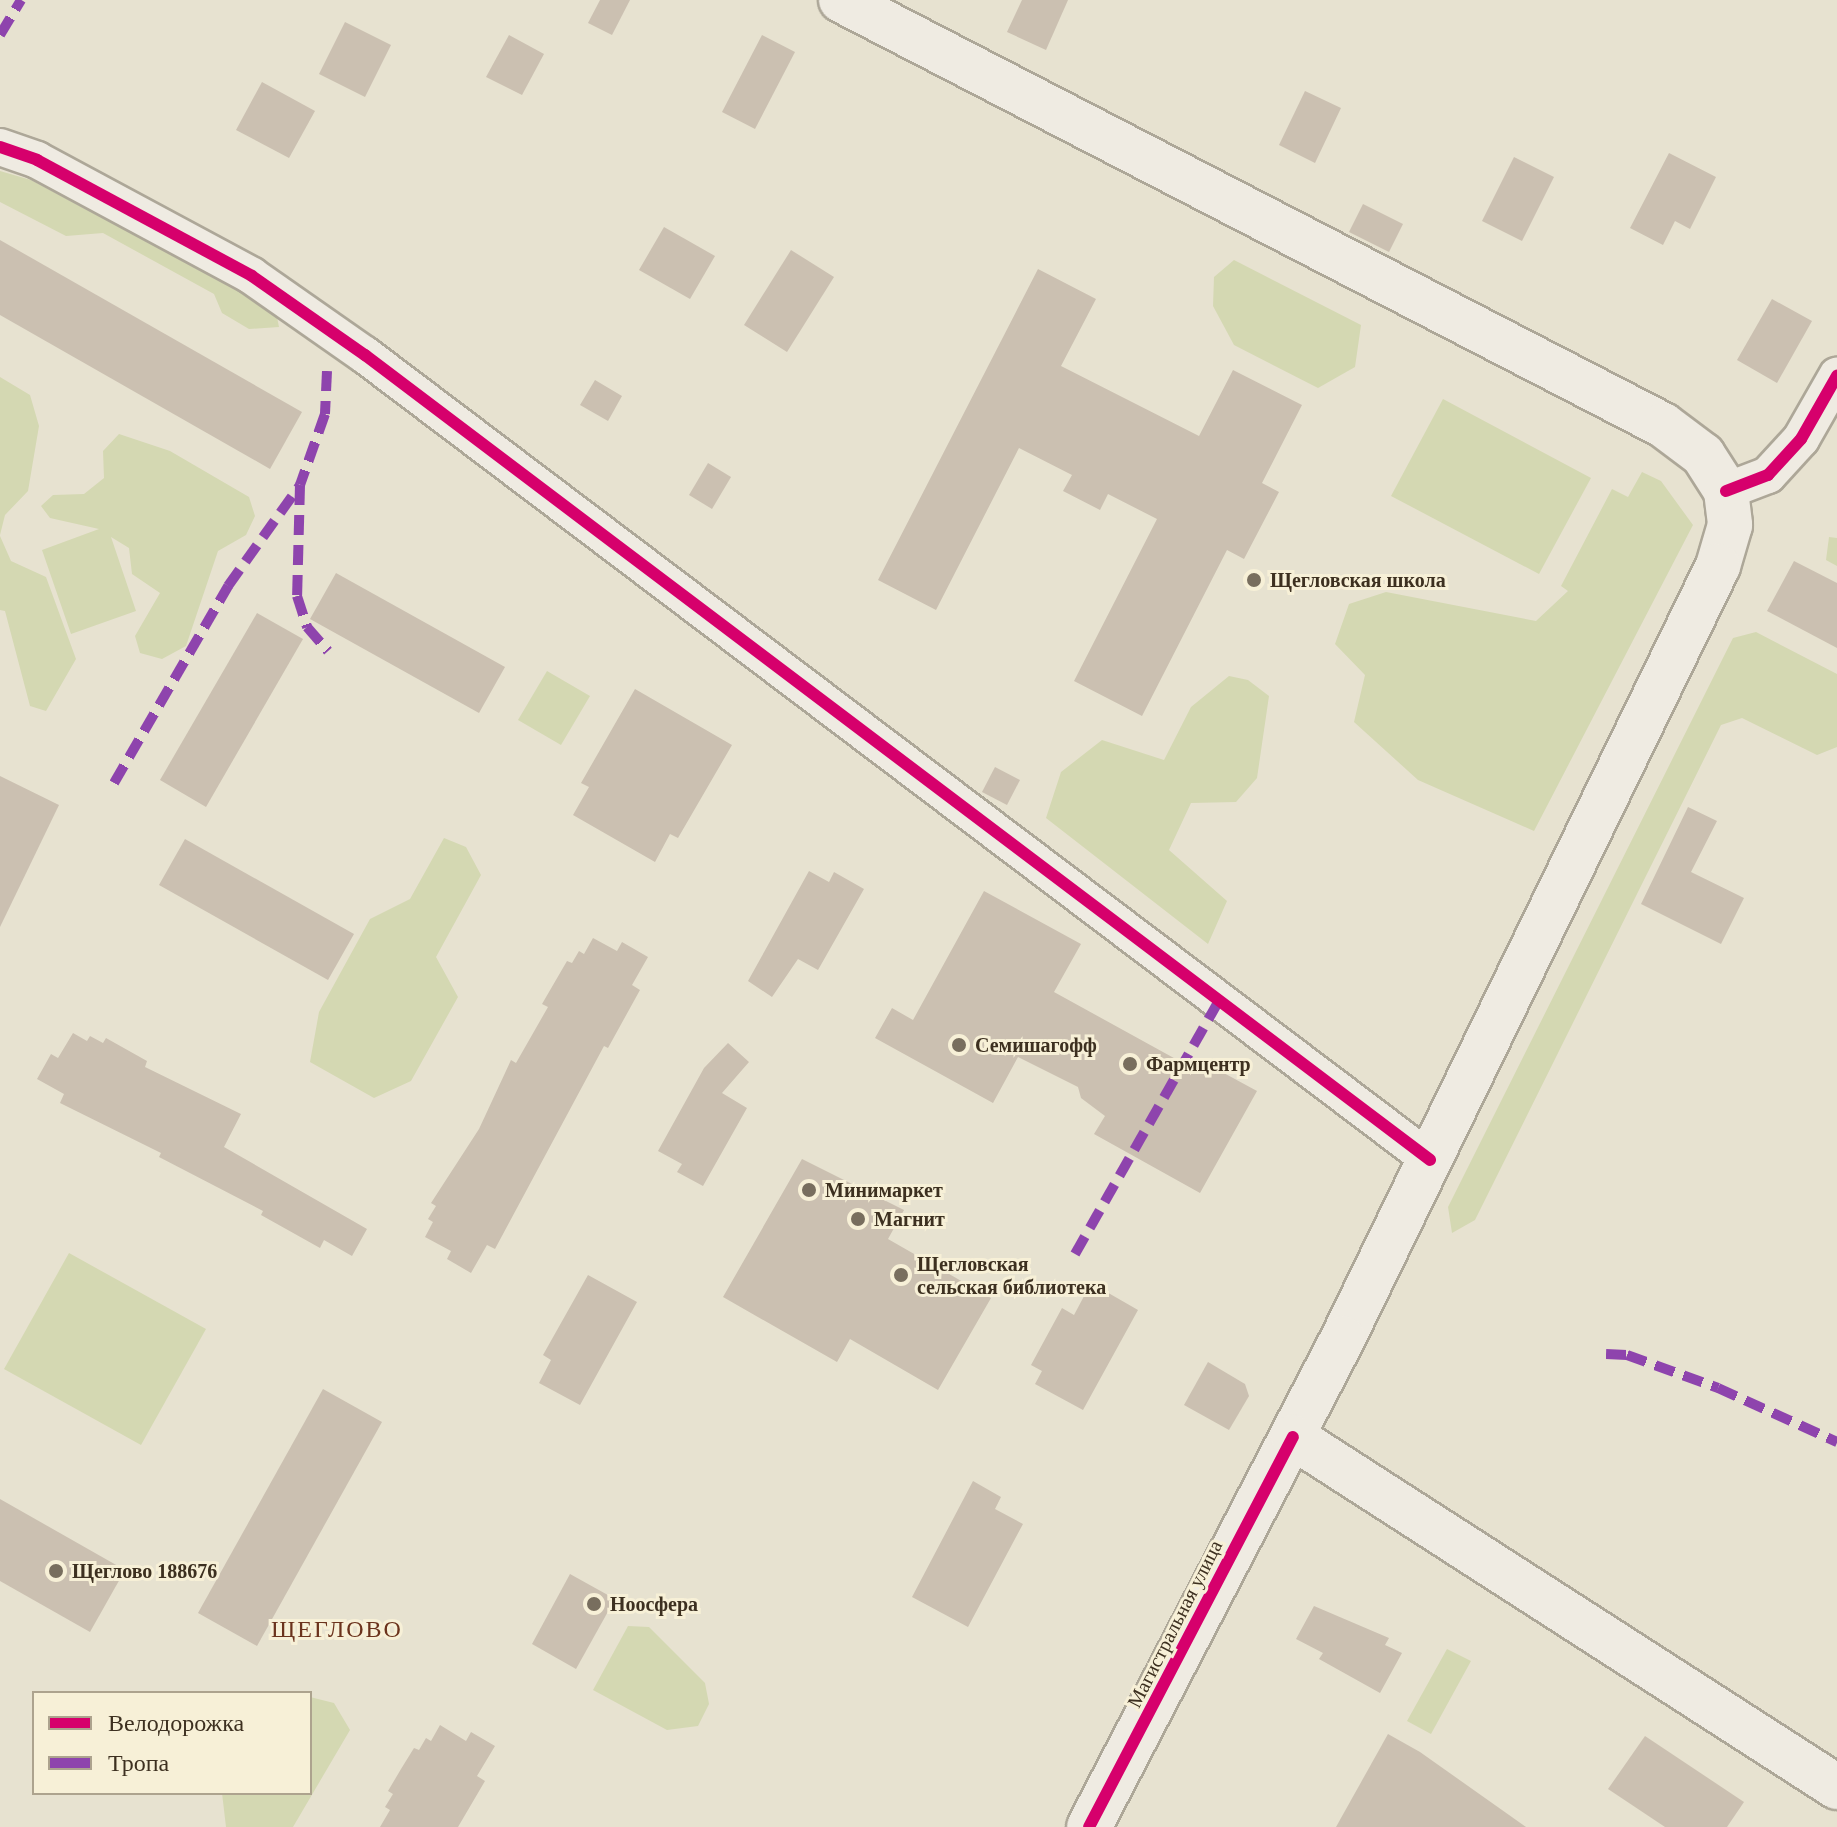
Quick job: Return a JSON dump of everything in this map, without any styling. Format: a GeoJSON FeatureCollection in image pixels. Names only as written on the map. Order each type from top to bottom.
{"type":"FeatureCollection","features":[{"type":"Feature","properties":{"kind":"main road"},"geometry":{"type":"LineString","coordinates":[[841,0],[1663,425],[1703,455],[1726,491]]}},
{"type":"Feature","properties":{"kind":"main road","name":"Магистральная улица"},"geometry":{"type":"LineString","coordinates":[[1089,1827],[1293,1437],[1388,1247],[1718,566],[1730,525],[1726,491]]}},
{"type":"Feature","properties":{"kind":"main road"},"geometry":{"type":"LineString","coordinates":[[1293,1437],[1837,1787]]}},
{"type":"Feature","properties":{"kind":"street"},"geometry":{"type":"LineString","coordinates":[[0,147],[37,160],[252,276],[365,355],[1430,1160]]}},
{"type":"Feature","properties":{"kind":"street"},"geometry":{"type":"LineString","coordinates":[[1726,491],[1768,475],[1801,439],[1837,376]]}},
{"type":"Feature","properties":{"kind":"green space"},"geometry":{"type":"Polygon","coordinates":[[[0,171],[31,180],[248,295],[277,317],[279,327],[249,329],[222,313],[214,294],[103,233],[66,236],[0,202],[0,171]]]}},
{"type":"Feature","properties":{"kind":"green space"},"geometry":{"type":"Polygon","coordinates":[[[1234,260],[1361,325],[1355,367],[1318,388],[1234,345],[1213,306],[1214,277],[1234,260]]]}},
{"type":"Feature","properties":{"kind":"green space"},"geometry":{"type":"Polygon","coordinates":[[[0,377],[30,395],[39,426],[28,491],[5,515],[0,535],[0,377]]]}},
{"type":"Feature","properties":{"kind":"green space"},"geometry":{"type":"Polygon","coordinates":[[[1443,399],[1591,478],[1539,574],[1391,496],[1443,399]]]}},
{"type":"Feature","properties":{"kind":"green space"},"geometry":{"type":"Polygon","coordinates":[[[119,434],[170,451],[249,497],[255,516],[246,535],[218,551],[186,646],[162,659],[140,653],[135,636],[160,593],[132,574],[129,548],[111,537],[136,611],[71,634],[42,550],[99,529],[50,518],[41,506],[53,495],[84,494],[104,478],[103,451],[119,434]]]}},
{"type":"Feature","properties":{"kind":"green space"},"geometry":{"type":"Polygon","coordinates":[[[1642,472],[1661,481],[1693,525],[1534,831],[1418,780],[1354,722],[1365,675],[1335,644],[1349,604],[1386,592],[1536,621],[1568,591],[1561,586],[1612,489],[1628,497],[1642,472]]]}},
{"type":"Feature","properties":{"kind":"green space"},"geometry":{"type":"Polygon","coordinates":[[[0,536],[11,561],[46,577],[76,659],[46,711],[30,706],[5,611],[0,610],[0,536]]]}},
{"type":"Feature","properties":{"kind":"green space"},"geometry":{"type":"Polygon","coordinates":[[[1829,537],[1837,538],[1837,566],[1826,560],[1829,537]]]}},
{"type":"Feature","properties":{"kind":"green space"},"geometry":{"type":"Polygon","coordinates":[[[1756,632],[1837,674],[1837,747],[1817,755],[1742,718],[1721,725],[1475,1220],[1452,1233],[1448,1207],[1733,638],[1756,632]]]}},
{"type":"Feature","properties":{"kind":"green space"},"geometry":{"type":"Polygon","coordinates":[[[547,671],[590,696],[561,745],[518,720],[547,671]]]}},
{"type":"Feature","properties":{"kind":"green space"},"geometry":{"type":"Polygon","coordinates":[[[1229,676],[1248,680],[1269,696],[1257,778],[1236,802],[1191,803],[1169,850],[1227,901],[1208,944],[1046,818],[1061,772],[1102,740],[1164,760],[1191,707],[1229,676]]]}},
{"type":"Feature","properties":{"kind":"green space"},"geometry":{"type":"Polygon","coordinates":[[[444,838],[466,847],[481,875],[436,957],[458,997],[411,1081],[374,1098],[310,1062],[319,1012],[370,919],[410,899],[444,838]]]}},
{"type":"Feature","properties":{"kind":"green space"},"geometry":{"type":"Polygon","coordinates":[[[69,1253],[206,1329],[141,1445],[4,1369],[69,1253]]]}},
{"type":"Feature","properties":{"kind":"green space"},"geometry":{"type":"Polygon","coordinates":[[[628,1626],[649,1627],[705,1683],[709,1704],[698,1726],[667,1730],[593,1690],[628,1626]]]}},
{"type":"Feature","properties":{"kind":"green space"},"geometry":{"type":"Polygon","coordinates":[[[1447,1649],[1471,1661],[1431,1734],[1407,1721],[1447,1649]]]}},
{"type":"Feature","properties":{"kind":"green space"},"geometry":{"type":"Polygon","coordinates":[[[312,1698],[334,1703],[350,1730],[312,1795],[312,1698]]]}},
{"type":"Feature","properties":{"kind":"green space"},"geometry":{"type":"Polygon","coordinates":[[[222,1795],[312,1795],[293,1827],[226,1827],[222,1795]]]}},
{"type":"Feature","properties":{"kind":"building"},"geometry":{"type":"Polygon","coordinates":[[[600,0],[630,0],[612,35],[588,23],[600,0]]]}},
{"type":"Feature","properties":{"kind":"building"},"geometry":{"type":"Polygon","coordinates":[[[1022,0],[1068,0],[1046,50],[1007,32],[1022,0]]]}},
{"type":"Feature","properties":{"kind":"building"},"geometry":{"type":"Polygon","coordinates":[[[345,22],[391,45],[365,97],[319,74],[345,22]]]}},
{"type":"Feature","properties":{"kind":"building"},"geometry":{"type":"Polygon","coordinates":[[[509,35],[544,54],[522,95],[486,77],[509,35]]]}},
{"type":"Feature","properties":{"kind":"building"},"geometry":{"type":"Polygon","coordinates":[[[762,35],[795,52],[755,129],[722,112],[762,35]]]}},
{"type":"Feature","properties":{"kind":"building"},"geometry":{"type":"Polygon","coordinates":[[[262,82],[315,111],[289,158],[236,130],[262,82]]]}},
{"type":"Feature","properties":{"kind":"building"},"geometry":{"type":"Polygon","coordinates":[[[1305,91],[1341,108],[1315,163],[1279,145],[1305,91]]]}},
{"type":"Feature","properties":{"kind":"building"},"geometry":{"type":"Polygon","coordinates":[[[1669,153],[1716,177],[1690,229],[1675,221],[1663,245],[1630,228],[1669,153]]]}},
{"type":"Feature","properties":{"kind":"building"},"geometry":{"type":"Polygon","coordinates":[[[1514,157],[1554,177],[1522,241],[1482,221],[1514,157]]]}},
{"type":"Feature","properties":{"kind":"building"},"geometry":{"type":"Polygon","coordinates":[[[1363,204],[1403,224],[1389,252],[1349,232],[1363,204]]]}},
{"type":"Feature","properties":{"kind":"building"},"geometry":{"type":"Polygon","coordinates":[[[664,227],[715,256],[690,299],[639,270],[664,227]]]}},
{"type":"Feature","properties":{"kind":"building"},"geometry":{"type":"Polygon","coordinates":[[[0,240],[302,412],[270,469],[0,315],[0,240]]]}},
{"type":"Feature","properties":{"kind":"building"},"geometry":{"type":"Polygon","coordinates":[[[791,250],[834,277],[787,352],[744,325],[791,250]]]}},
{"type":"Feature","properties":{"kind":"building"},"geometry":{"type":"Polygon","coordinates":[[[1038,269],[1096,299],[1061,366],[1199,436],[1233,370],[1302,405],[1262,483],[1279,492],[1244,559],[1227,550],[1142,716],[1074,681],[1157,519],[1108,494],[1100,510],[1063,491],[1072,475],[1019,448],[936,610],[878,580],[1038,269]]]}},
{"type":"Feature","properties":{"kind":"building"},"geometry":{"type":"Polygon","coordinates":[[[1772,299],[1812,321],[1777,383],[1737,360],[1772,299]]]}},
{"type":"Feature","properties":{"kind":"building"},"geometry":{"type":"Polygon","coordinates":[[[595,380],[622,396],[608,421],[580,405],[595,380]]]}},
{"type":"Feature","properties":{"kind":"building"},"geometry":{"type":"Polygon","coordinates":[[[708,463],[731,477],[712,509],[689,495],[708,463]]]}},
{"type":"Feature","properties":{"kind":"building"},"geometry":{"type":"Polygon","coordinates":[[[1794,561],[1837,583],[1837,648],[1767,611],[1794,561]]]}},
{"type":"Feature","properties":{"kind":"building"},"geometry":{"type":"Polygon","coordinates":[[[336,573],[505,667],[479,713],[310,619],[336,573]]]}},
{"type":"Feature","properties":{"kind":"building"},"geometry":{"type":"Polygon","coordinates":[[[257,613],[303,639],[206,807],[160,780],[257,613]]]}},
{"type":"Feature","properties":{"kind":"building"},"geometry":{"type":"Polygon","coordinates":[[[635,689],[732,745],[678,838],[670,834],[655,862],[573,815],[589,787],[581,783],[635,689]]]}},
{"type":"Feature","properties":{"kind":"building"},"geometry":{"type":"Polygon","coordinates":[[[995,767],[1020,780],[1007,805],[982,792],[995,767]]]}},
{"type":"Feature","properties":{"kind":"building"},"geometry":{"type":"Polygon","coordinates":[[[0,776],[59,805],[0,927],[0,776]]]}},
{"type":"Feature","properties":{"kind":"building"},"geometry":{"type":"Polygon","coordinates":[[[1688,807],[1717,821],[1691,872],[1744,898],[1721,944],[1641,904],[1688,807]]]}},
{"type":"Feature","properties":{"kind":"building"},"geometry":{"type":"Polygon","coordinates":[[[185,839],[354,934],[328,980],[159,885],[185,839]]]}},
{"type":"Feature","properties":{"kind":"building"},"geometry":{"type":"Polygon","coordinates":[[[809,871],[829,882],[834,872],[864,889],[818,970],[798,959],[772,997],[748,981],[809,871]]]}},
{"type":"Feature","properties":{"kind":"building"},"geometry":{"type":"Polygon","coordinates":[[[984,891],[1081,944],[1054,992],[1192,1068],[1198,1059],[1257,1091],[1200,1193],[1094,1134],[1105,1116],[1081,1098],[1078,1087],[1018,1057],[993,1103],[875,1038],[892,1008],[913,1020],[984,891]]]}},
{"type":"Feature","properties":{"kind":"building"},"geometry":{"type":"Polygon","coordinates":[[[593,938],[617,951],[622,942],[648,957],[632,985],[640,990],[608,1048],[604,1046],[495,1249],[487,1245],[471,1273],[447,1259],[451,1251],[425,1237],[433,1222],[428,1219],[436,1206],[431,1203],[479,1129],[511,1060],[516,1063],[548,1007],[542,1004],[567,961],[572,963],[579,951],[584,954],[593,938]]]}},
{"type":"Feature","properties":{"kind":"building"},"geometry":{"type":"Polygon","coordinates":[[[73,1033],[87,1041],[90,1036],[103,1043],[106,1038],[147,1061],[145,1067],[241,1114],[224,1147],[367,1229],[352,1256],[324,1240],[320,1248],[261,1215],[263,1211],[159,1157],[161,1153],[60,1103],[64,1094],[37,1079],[51,1054],[58,1058],[73,1033]]]}},
{"type":"Feature","properties":{"kind":"building"},"geometry":{"type":"Polygon","coordinates":[[[728,1043],[749,1062],[722,1093],[747,1108],[703,1186],[677,1172],[682,1164],[658,1151],[704,1068],[728,1043]]]}},
{"type":"Feature","properties":{"kind":"building"},"geometry":{"type":"Polygon","coordinates":[[[802,1159],[904,1210],[888,1239],[991,1298],[938,1390],[850,1339],[837,1362],[723,1297],[802,1159]]]}},
{"type":"Feature","properties":{"kind":"building"},"geometry":{"type":"Polygon","coordinates":[[[588,1275],[637,1302],[580,1405],[539,1383],[551,1360],[543,1355],[588,1275]]]}},
{"type":"Feature","properties":{"kind":"building"},"geometry":{"type":"Polygon","coordinates":[[[1091,1283],[1138,1310],[1083,1410],[1035,1384],[1042,1371],[1031,1365],[1062,1308],[1074,1315],[1091,1283]]]}},
{"type":"Feature","properties":{"kind":"building"},"geometry":{"type":"Polygon","coordinates":[[[1208,1362],[1245,1384],[1249,1396],[1229,1430],[1184,1405],[1208,1362]]]}},
{"type":"Feature","properties":{"kind":"building"},"geometry":{"type":"Polygon","coordinates":[[[323,1389],[382,1422],[257,1646],[198,1613],[323,1389]]]}},
{"type":"Feature","properties":{"kind":"building"},"geometry":{"type":"Polygon","coordinates":[[[973,1481],[1001,1497],[995,1509],[1023,1524],[968,1627],[912,1597],[973,1481]]]}},
{"type":"Feature","properties":{"kind":"building"},"geometry":{"type":"Polygon","coordinates":[[[0,1499],[125,1570],[90,1632],[0,1581],[0,1499]]]}},
{"type":"Feature","properties":{"kind":"building"},"geometry":{"type":"Polygon","coordinates":[[[570,1574],[615,1599],[576,1669],[532,1644],[570,1574]]]}},
{"type":"Feature","properties":{"kind":"building"},"geometry":{"type":"Polygon","coordinates":[[[1314,1606],[1389,1638],[1385,1645],[1402,1653],[1380,1693],[1319,1659],[1323,1653],[1296,1639],[1314,1606]]]}},
{"type":"Feature","properties":{"kind":"building"},"geometry":{"type":"Polygon","coordinates":[[[440,1725],[466,1741],[471,1732],[495,1746],[477,1776],[485,1781],[458,1827],[380,1827],[390,1810],[385,1807],[393,1794],[388,1791],[414,1748],[419,1750],[426,1738],[431,1741],[440,1725]]]}},
{"type":"Feature","properties":{"kind":"building"},"geometry":{"type":"Polygon","coordinates":[[[1388,1734],[1420,1752],[1526,1827],[1336,1827],[1388,1734]]]}},
{"type":"Feature","properties":{"kind":"building"},"geometry":{"type":"Polygon","coordinates":[[[1645,1736],[1744,1802],[1727,1827],[1665,1827],[1608,1789],[1645,1736]]]}},
{"type":"Feature","properties":{"kind":"marked path"},"geometry":{"type":"LineString","coordinates":[[0,35],[21,0]]}},
{"type":"Feature","properties":{"kind":"marked path"},"geometry":{"type":"LineString","coordinates":[[327,371],[325,414],[300,485],[297,596],[307,627],[328,651]]}},
{"type":"Feature","properties":{"kind":"marked path"},"geometry":{"type":"LineString","coordinates":[[114,783],[228,586],[300,485]]}},
{"type":"Feature","properties":{"kind":"marked path"},"geometry":{"type":"LineString","coordinates":[[1075,1254],[1219,1001]]}},
{"type":"Feature","properties":{"kind":"marked path"},"geometry":{"type":"LineString","coordinates":[[1606,1354],[1627,1355],[1718,1388],[1837,1442]]}},
{"type":"Feature","properties":{"kind":"cycle path"},"geometry":{"type":"LineString","coordinates":[[0,147],[37,160],[252,276],[365,355],[1430,1160]]}},
{"type":"Feature","properties":{"kind":"cycle path"},"geometry":{"type":"LineString","coordinates":[[1726,491],[1768,475],[1801,439],[1837,376]]}},
{"type":"Feature","properties":{"kind":"cycle path"},"geometry":{"type":"LineString","coordinates":[[1089,1827],[1293,1437]]}},
{"type":"Feature","properties":{"kind":"place","name":"Щегловская школа"},"geometry":{"type":"Point","coordinates":[1254,580]}},
{"type":"Feature","properties":{"kind":"place","name":"Семишагофф"},"geometry":{"type":"Point","coordinates":[959,1045]}},
{"type":"Feature","properties":{"kind":"place","name":"Фармцентр"},"geometry":{"type":"Point","coordinates":[1130,1064]}},
{"type":"Feature","properties":{"kind":"place","name":"Минимаркет"},"geometry":{"type":"Point","coordinates":[809,1190]}},
{"type":"Feature","properties":{"kind":"place","name":"Магнит"},"geometry":{"type":"Point","coordinates":[858,1219]}},
{"type":"Feature","properties":{"kind":"place","name":"Щегловская сельская библиотека"},"geometry":{"type":"Point","coordinates":[901,1275]}},
{"type":"Feature","properties":{"kind":"place","name":"Щеглово 188676"},"geometry":{"type":"Point","coordinates":[56,1571]}},
{"type":"Feature","properties":{"kind":"place","name":"Ноосфера"},"geometry":{"type":"Point","coordinates":[594,1604]}},
{"type":"Feature","properties":{"kind":"district","name":"ЩЕГЛОВО"},"geometry":{"type":"Point","coordinates":[337,1630]}}]}
